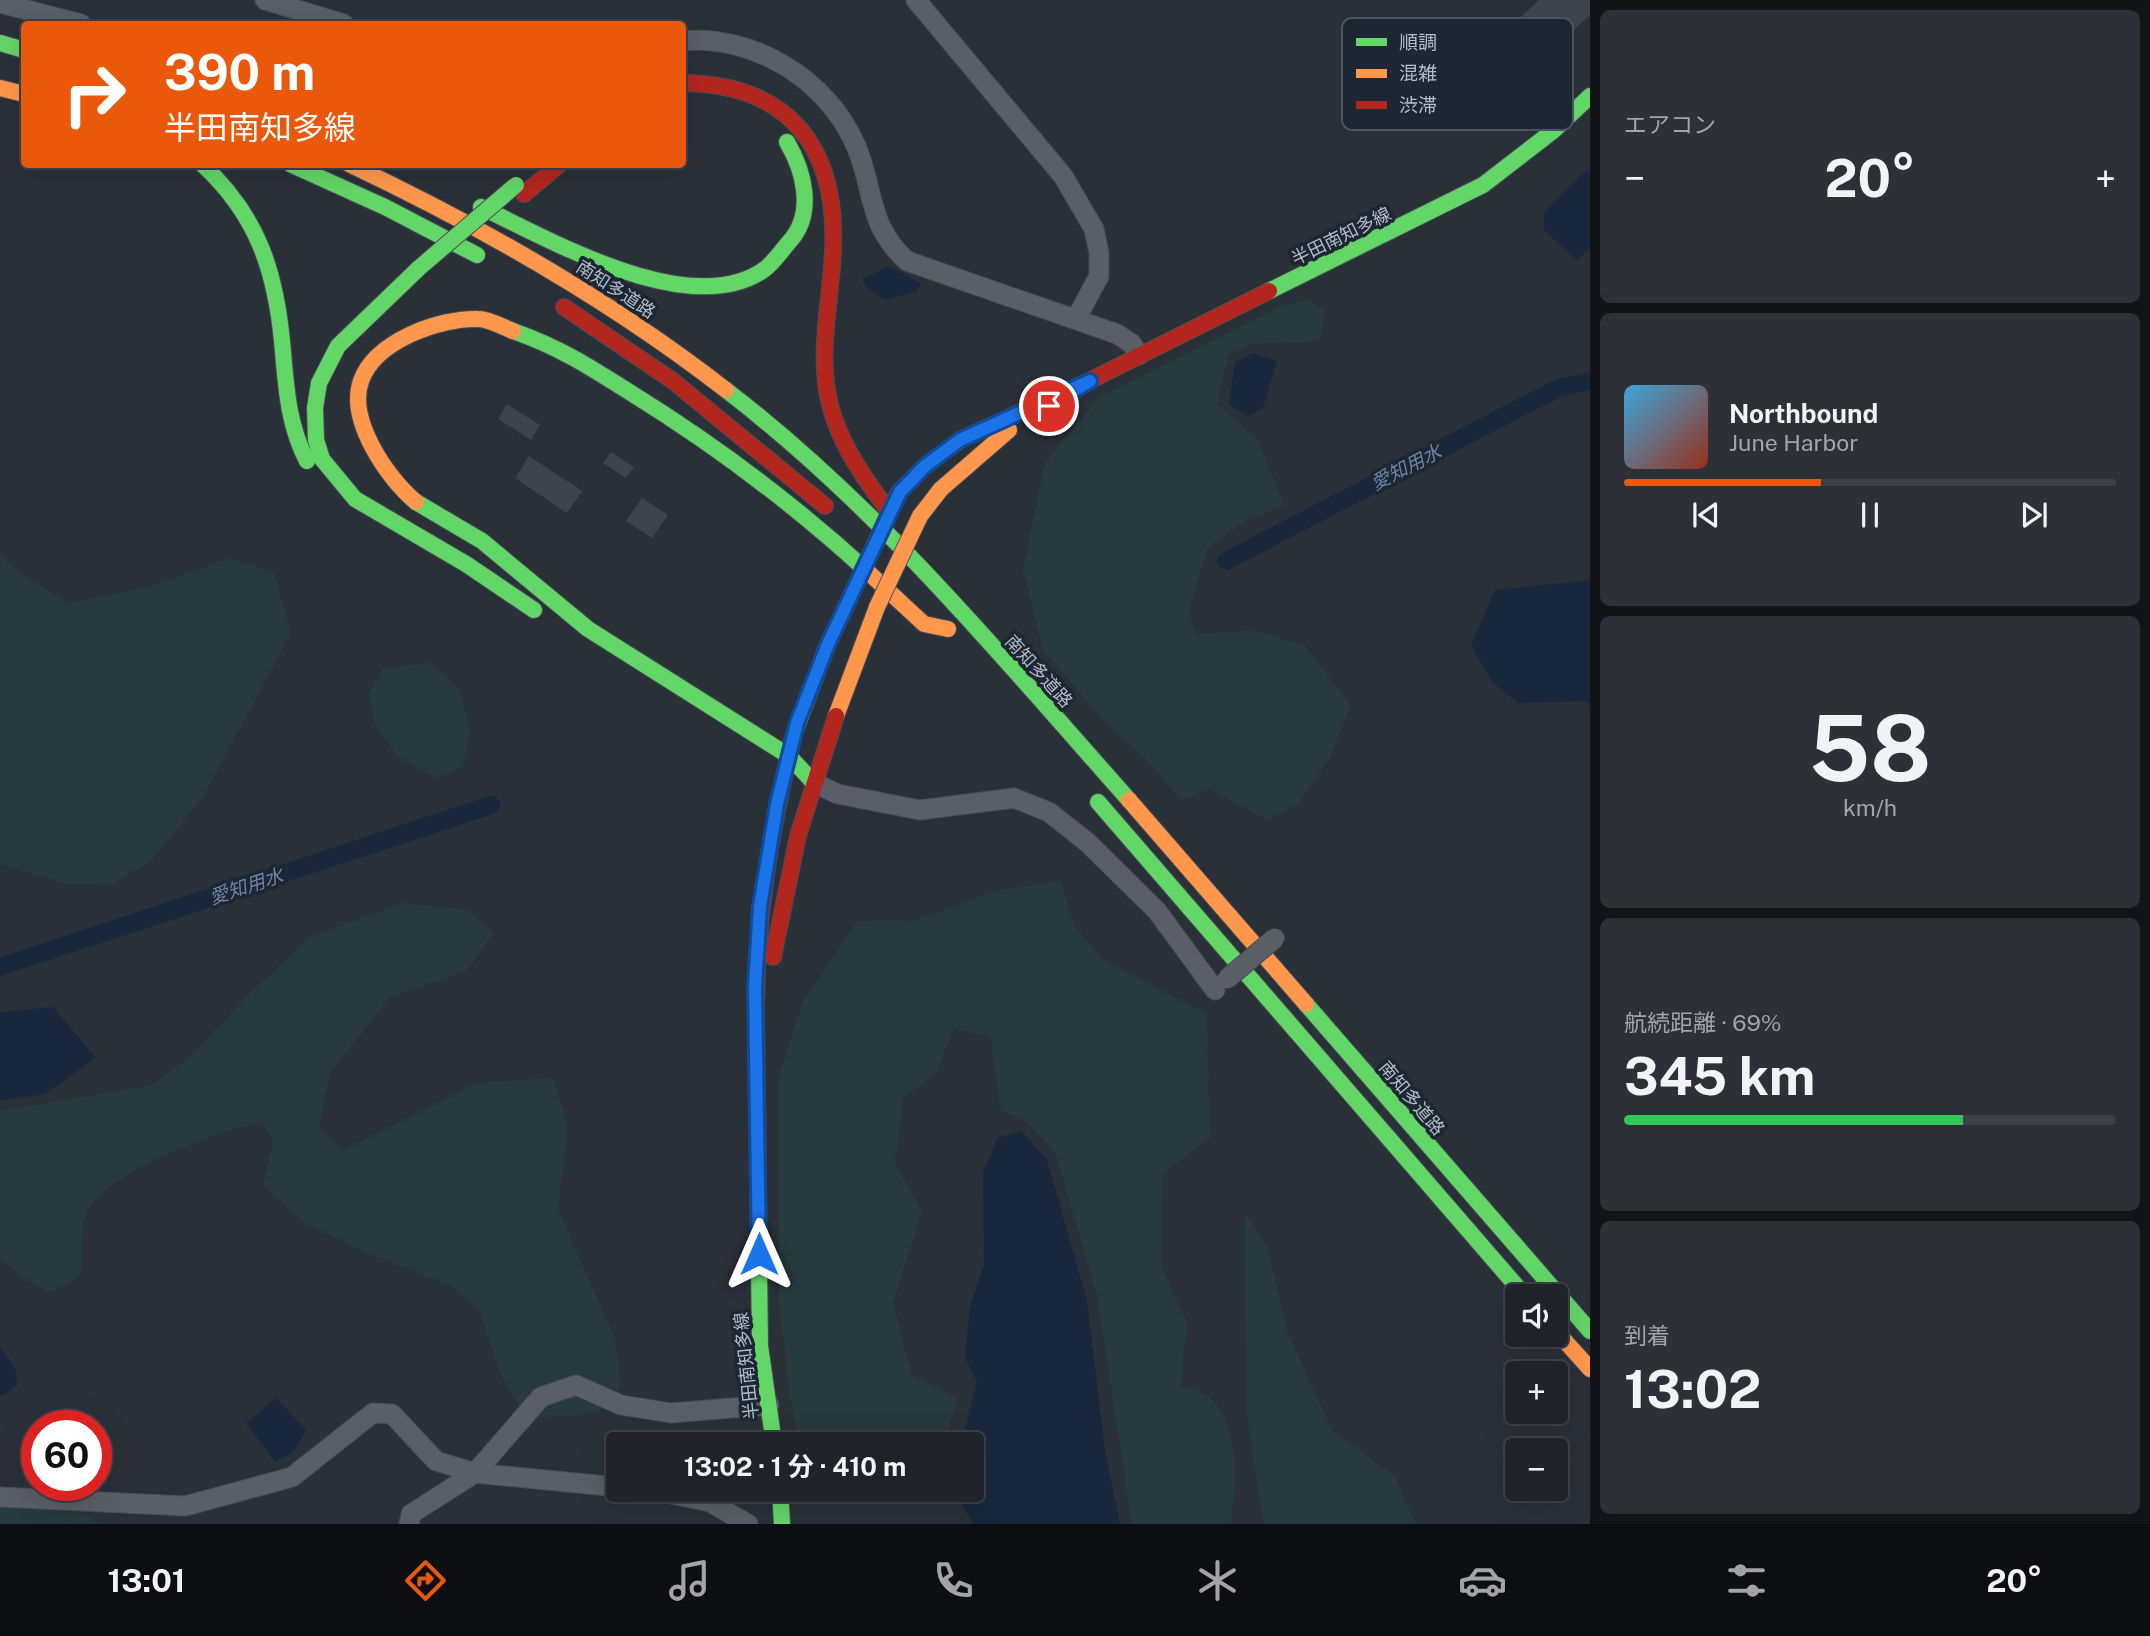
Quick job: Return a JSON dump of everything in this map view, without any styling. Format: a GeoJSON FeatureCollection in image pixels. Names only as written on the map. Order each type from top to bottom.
{"type":"FeatureCollection","features":[{"type":"Feature","properties":{"kind":"main road"},"geometry":{"type":"LineString","coordinates":[[0,43],[21,49]]}},
{"type":"Feature","properties":{"kind":"main road"},"geometry":{"type":"LineString","coordinates":[[686,83],[720,84],[747,90],[772,103],[793,120],[810,141],[830,182],[833,204],[833,262],[825,360],[826,387],[847,447],[863,479],[924,552],[1097,744],[1101,769]]}},
{"type":"Feature","properties":{"kind":"main road"},"geometry":{"type":"LineString","coordinates":[[0,88],[21,93]]}},
{"type":"Feature","properties":{"kind":"main road","name":"半田南知多線"},"geometry":{"type":"LineString","coordinates":[[1573,112],[1590,96]]}},
{"type":"Feature","properties":{"kind":"main road"},"geometry":{"type":"LineString","coordinates":[[465,199],[627,274],[653,282],[674,285],[725,285],[751,277],[777,258],[798,227],[806,191],[801,169],[789,144],[776,129],[763,120],[732,102],[686,99]]}},
{"type":"Feature","properties":{"kind":"main road","name":"半田南知多線"},"geometry":{"type":"LineString","coordinates":[[758,1075],[770,1032],[774,944],[798,836],[827,740],[877,607],[920,516],[941,489],[1008,431],[1090,381],[1483,186],[1554,130]]}},
{"type":"Feature","properties":{"kind":"main road"},"geometry":{"type":"LineString","coordinates":[[207,168],[219,177],[245,209],[264,245],[274,276],[285,397],[303,454],[319,480],[347,510],[397,525]]}},
{"type":"Feature","properties":{"kind":"main road"},"geometry":{"type":"LineString","coordinates":[[299,168],[385,207],[492,263]]}},
{"type":"Feature","properties":{"kind":"main road","name":"南知多道路"},"geometry":{"type":"LineString","coordinates":[[357,168],[454,214],[594,296],[687,360],[785,438],[867,513],[1101,769],[1590,1331]]}},
{"type":"Feature","properties":{"kind":"main road"},"geometry":{"type":"LineString","coordinates":[[395,168],[407,173]]}},
{"type":"Feature","properties":{"kind":"main road"},"geometry":{"type":"LineString","coordinates":[[520,189],[538,168]]}},
{"type":"Feature","properties":{"kind":"main road"},"geometry":{"type":"LineString","coordinates":[[554,168],[520,189],[338,346],[320,383],[315,408],[316,440],[322,459],[355,499],[466,564],[671,701]]}},
{"type":"Feature","properties":{"kind":"main road"},"geometry":{"type":"LineString","coordinates":[[354,359],[372,325],[423,272]]}},
{"type":"Feature","properties":{"kind":"main road"},"geometry":{"type":"LineString","coordinates":[[548,296],[673,382],[837,516]]}},
{"type":"Feature","properties":{"kind":"main road"},"geometry":{"type":"LineString","coordinates":[[414,502],[372,450],[364,430],[359,401],[362,381],[375,361],[397,341],[436,324],[480,319],[554,345],[699,435],[828,536],[924,624],[953,634],[863,542]]}},
{"type":"Feature","properties":{"kind":"main road","name":"半田南知多線"},"geometry":{"type":"LineString","coordinates":[[772,1432],[760,1346],[755,986],[760,906],[778,773],[789,756],[802,712],[855,587],[900,492],[925,466],[960,440],[1090,381]]}},
{"type":"Feature","properties":{"kind":"main road"},"geometry":{"type":"LineString","coordinates":[[375,483],[482,541],[589,629],[789,756],[814,783]]}},
{"type":"Feature","properties":{"kind":"main road"},"geometry":{"type":"LineString","coordinates":[[778,773],[814,783]]}},
{"type":"Feature","properties":{"kind":"main road"},"geometry":{"type":"LineString","coordinates":[[1085,786],[1515,1284]]}},
{"type":"Feature","properties":{"kind":"main road"},"geometry":{"type":"LineString","coordinates":[[1568,1344],[1590,1369]]}},
{"type":"Feature","properties":{"kind":"main road"},"geometry":{"type":"LineString","coordinates":[[781,1502],[782,1524]]}},
{"type":"Feature","properties":{"kind":"street"},"geometry":{"type":"LineString","coordinates":[[265,0],[334,21]]}},
{"type":"Feature","properties":{"kind":"street"},"geometry":{"type":"LineString","coordinates":[[916,0],[1063,176],[1094,229],[1099,253],[1099,276],[1076,319]]}},
{"type":"Feature","properties":{"kind":"street"},"geometry":{"type":"LineString","coordinates":[[0,4],[69,21]]}},
{"type":"Feature","properties":{"kind":"street"},"geometry":{"type":"LineString","coordinates":[[686,41],[725,43],[769,57],[789,68],[820,93],[855,145],[882,234],[907,261],[1117,334],[1131,343],[1139,355]]}},
{"type":"Feature","properties":{"kind":"street"},"geometry":{"type":"LineString","coordinates":[[814,783],[838,794],[920,810],[1014,798],[1049,813],[1088,843],[1157,911],[1221,984],[1275,938]]}},
{"type":"Feature","properties":{"kind":"street"},"geometry":{"type":"LineString","coordinates":[[409,1524],[411,1514],[475,1473],[541,1398],[576,1385],[621,1405],[671,1413],[769,1405]]}},
{"type":"Feature","properties":{"kind":"street"},"geometry":{"type":"LineString","coordinates":[[0,1497],[185,1506],[292,1477],[373,1413],[392,1414],[436,1461],[475,1473],[606,1485]]}},
{"type":"Feature","properties":{"kind":"street"},"geometry":{"type":"LineString","coordinates":[[710,1502],[748,1524]]}},
{"type":"Feature","properties":{"kind":"green space"},"geometry":{"type":"Polygon","coordinates":[[[1309,300],[1325,311],[1320,341],[1251,344],[1228,355],[1217,405],[1258,440],[1284,505],[1245,521],[1208,548],[1189,610],[1195,635],[1250,630],[1304,645],[1351,705],[1329,759],[1297,805],[1266,820],[1210,789],[1180,800],[1156,769],[1102,718],[1043,650],[1023,569],[1045,463],[1099,397],[1283,305],[1309,300]]]}},
{"type":"Feature","properties":{"kind":"green space"},"geometry":{"type":"Polygon","coordinates":[[[0,553],[16,571],[69,603],[149,587],[230,558],[274,572],[291,633],[203,797],[150,862],[112,884],[61,883],[0,863],[0,553]]]}},
{"type":"Feature","properties":{"kind":"green space"},"geometry":{"type":"Polygon","coordinates":[[[428,662],[460,688],[470,730],[463,766],[438,779],[398,757],[374,723],[369,694],[382,669],[428,662]]]}},
{"type":"Feature","properties":{"kind":"green space"},"geometry":{"type":"Polygon","coordinates":[[[1061,881],[1074,925],[1103,960],[1207,1014],[1210,1137],[1162,1175],[1161,1266],[1187,1322],[1181,1387],[1207,1395],[1219,1407],[1231,1438],[1235,1473],[1231,1524],[1132,1524],[1097,1295],[1055,1152],[1027,1123],[1001,1110],[990,1036],[954,1029],[937,1071],[903,1099],[895,1163],[922,1211],[893,1303],[912,1375],[957,1398],[948,1432],[797,1432],[790,1397],[779,1305],[778,1080],[802,1003],[857,921],[916,920],[998,890],[1061,881]]]}},
{"type":"Feature","properties":{"kind":"green space"},"geometry":{"type":"Polygon","coordinates":[[[402,903],[466,910],[494,933],[467,970],[389,998],[330,1073],[319,1128],[342,1151],[477,1083],[553,1078],[568,1127],[558,1209],[616,1341],[620,1387],[600,1411],[574,1416],[525,1417],[500,1373],[478,1307],[451,1286],[365,1252],[305,1223],[263,1186],[273,1140],[261,1121],[163,1157],[113,1185],[95,1200],[85,1217],[81,1276],[50,1293],[21,1276],[0,1258],[0,1111],[152,1085],[191,1056],[250,993],[310,937],[402,903]]]}},
{"type":"Feature","properties":{"kind":"green space"},"geometry":{"type":"Polygon","coordinates":[[[1245,1212],[1268,1248],[1287,1331],[1333,1432],[1394,1475],[1416,1524],[1264,1524],[1247,1418],[1245,1212]]]}},
{"type":"Feature","properties":{"kind":"green space"},"geometry":{"type":"Polygon","coordinates":[[[0,1505],[71,1509],[104,1524],[0,1524],[0,1505]]]}},
{"type":"Feature","properties":{"kind":"water"},"geometry":{"type":"Polygon","coordinates":[[[1586,170],[1590,172],[1590,248],[1577,260],[1544,230],[1544,213],[1586,170]]]}},
{"type":"Feature","properties":{"kind":"water"},"geometry":{"type":"Polygon","coordinates":[[[890,266],[921,284],[916,292],[885,300],[868,289],[862,279],[890,266]]]}},
{"type":"Feature","properties":{"kind":"water"},"geometry":{"type":"Polygon","coordinates":[[[1253,353],[1277,361],[1263,408],[1249,416],[1229,405],[1235,362],[1253,353]]]}},
{"type":"Feature","properties":{"kind":"water"},"geometry":{"type":"Polygon","coordinates":[[[1590,580],[1590,707],[1586,701],[1518,703],[1492,682],[1471,645],[1495,590],[1590,580]]]}},
{"type":"Feature","properties":{"kind":"water"},"geometry":{"type":"Polygon","coordinates":[[[53,1007],[96,1058],[45,1094],[0,1101],[0,1012],[53,1007]]]}},
{"type":"Feature","properties":{"kind":"water"},"geometry":{"type":"Polygon","coordinates":[[[1021,1131],[1047,1160],[1087,1301],[1105,1451],[1120,1524],[973,1524],[962,1504],[984,1502],[984,1432],[965,1432],[977,1382],[965,1358],[970,1306],[984,1264],[983,1172],[998,1138],[1021,1131]]]}},
{"type":"Feature","properties":{"kind":"water"},"geometry":{"type":"Polygon","coordinates":[[[0,1348],[15,1367],[17,1385],[3,1396],[0,1395],[0,1348]]]}},
{"type":"Feature","properties":{"kind":"water"},"geometry":{"type":"Polygon","coordinates":[[[276,1398],[306,1430],[294,1452],[275,1462],[246,1423],[276,1398]]]}},
{"type":"Feature","properties":{"kind":"building"},"geometry":{"type":"Polygon","coordinates":[[[1539,0],[1590,0],[1590,15],[1573,31],[1573,18],[1520,18],[1539,0]]]}},
{"type":"Feature","properties":{"kind":"building"},"geometry":{"type":"Polygon","coordinates":[[[507,404],[540,425],[531,440],[498,419],[507,404]]]}},
{"type":"Feature","properties":{"kind":"building"},"geometry":{"type":"Polygon","coordinates":[[[611,452],[634,467],[626,478],[603,463],[611,452]]]}},
{"type":"Feature","properties":{"kind":"building"},"geometry":{"type":"Polygon","coordinates":[[[529,456],[582,491],[567,513],[515,478],[529,456]]]}},
{"type":"Feature","properties":{"kind":"building"},"geometry":{"type":"Polygon","coordinates":[[[642,498],[668,515],[652,538],[626,521],[642,498]]]}},
{"type":"Feature","properties":{"kind":"waterway","name":"愛知用水"},"geometry":{"type":"LineString","coordinates":[[1226,561],[1558,388],[1590,381]]}},
{"type":"Feature","properties":{"kind":"waterway","name":"愛知用水"},"geometry":{"type":"LineString","coordinates":[[0,967],[491,805]]}},
{"type":"Feature","properties":{"kind":"traffic: fast"},"geometry":{"type":"LineString","coordinates":[[0,43],[21,49]]}},
{"type":"Feature","properties":{"kind":"traffic: fast"},"geometry":{"type":"LineString","coordinates":[[1573,112],[1590,96]]}},
{"type":"Feature","properties":{"kind":"traffic: fast"},"geometry":{"type":"LineString","coordinates":[[1269,291],[1483,185],[1554,130]]}},
{"type":"Feature","properties":{"kind":"traffic: fast"},"geometry":{"type":"LineString","coordinates":[[481,207],[582,255],[622,270],[661,281],[700,286],[735,283],[765,269],[798,230],[805,205],[804,192],[798,166],[787,142]]}},
{"type":"Feature","properties":{"kind":"traffic: fast"},"geometry":{"type":"LineString","coordinates":[[206,168],[236,202],[260,244],[268,266],[279,314],[291,417],[307,461]]}},
{"type":"Feature","properties":{"kind":"traffic: fast"},"geometry":{"type":"LineString","coordinates":[[299,168],[385,207],[477,255]]}},
{"type":"Feature","properties":{"kind":"traffic: fast"},"geometry":{"type":"LineString","coordinates":[[419,268],[516,185]]}},
{"type":"Feature","properties":{"kind":"traffic: fast"},"geometry":{"type":"LineString","coordinates":[[419,268],[338,346],[319,383],[315,408],[316,440],[322,459],[355,499],[466,564],[534,610]]}},
{"type":"Feature","properties":{"kind":"traffic: fast"},"geometry":{"type":"LineString","coordinates":[[513,331],[574,358],[693,433],[783,500],[869,573]]}},
{"type":"Feature","properties":{"kind":"traffic: fast"},"geometry":{"type":"LineString","coordinates":[[726,390],[782,435],[887,533],[986,638],[1129,800]]}},
{"type":"Feature","properties":{"kind":"traffic: fast"},"geometry":{"type":"LineString","coordinates":[[416,502],[482,541],[588,629],[789,756],[814,783]]}},
{"type":"Feature","properties":{"kind":"traffic: fast"},"geometry":{"type":"LineString","coordinates":[[794,734],[828,644],[855,587]]}},
{"type":"Feature","properties":{"kind":"traffic: fast"},"geometry":{"type":"LineString","coordinates":[[1098,802],[1515,1284]]}},
{"type":"Feature","properties":{"kind":"traffic: fast"},"geometry":{"type":"LineString","coordinates":[[1306,1004],[1590,1331]]}},
{"type":"Feature","properties":{"kind":"traffic: fast"},"geometry":{"type":"LineString","coordinates":[[756,1018],[760,1346],[772,1432]]}},
{"type":"Feature","properties":{"kind":"traffic: fast"},"geometry":{"type":"LineString","coordinates":[[781,1502],[782,1524]]}},
{"type":"Feature","properties":{"kind":"traffic: slow"},"geometry":{"type":"LineString","coordinates":[[0,88],[21,93]]}},
{"type":"Feature","properties":{"kind":"traffic: slow"},"geometry":{"type":"LineString","coordinates":[[357,168],[448,213],[544,266],[636,325],[726,390]]}},
{"type":"Feature","properties":{"kind":"traffic: slow"},"geometry":{"type":"LineString","coordinates":[[416,502],[383,464],[365,430],[358,396],[368,367],[394,344],[410,335],[445,323],[482,319],[513,331]]}},
{"type":"Feature","properties":{"kind":"traffic: slow"},"geometry":{"type":"LineString","coordinates":[[920,516],[941,489],[1009,430]]}},
{"type":"Feature","properties":{"kind":"traffic: slow"},"geometry":{"type":"LineString","coordinates":[[877,607],[920,516]]}},
{"type":"Feature","properties":{"kind":"traffic: slow"},"geometry":{"type":"LineString","coordinates":[[869,573],[924,624],[948,629]]}},
{"type":"Feature","properties":{"kind":"traffic: slow"},"geometry":{"type":"LineString","coordinates":[[836,716],[877,607]]}},
{"type":"Feature","properties":{"kind":"traffic: slow"},"geometry":{"type":"LineString","coordinates":[[1129,800],[1306,1004]]}},
{"type":"Feature","properties":{"kind":"traffic: slow"},"geometry":{"type":"LineString","coordinates":[[1568,1344],[1590,1369]]}},
{"type":"Feature","properties":{"kind":"traffic: jam"},"geometry":{"type":"LineString","coordinates":[[686,83],[719,86],[751,95],[778,109],[800,128],[816,152],[827,181],[832,214],[833,251],[825,350],[829,402],[849,452],[889,511]]}},
{"type":"Feature","properties":{"kind":"traffic: jam"},"geometry":{"type":"LineString","coordinates":[[524,194],[555,168]]}},
{"type":"Feature","properties":{"kind":"traffic: jam"},"geometry":{"type":"LineString","coordinates":[[899,492],[925,466],[960,440],[1089,381],[1269,291]]}},
{"type":"Feature","properties":{"kind":"traffic: jam"},"geometry":{"type":"LineString","coordinates":[[564,307],[673,381],[825,506]]}},
{"type":"Feature","properties":{"kind":"traffic: jam"},"geometry":{"type":"LineString","coordinates":[[855,587],[899,492]]}},
{"type":"Feature","properties":{"kind":"traffic: jam"},"geometry":{"type":"LineString","coordinates":[[773,957],[798,836],[836,716]]}},
{"type":"Feature","properties":{"kind":"traffic: jam"},"geometry":{"type":"LineString","coordinates":[[756,1018],[758,946],[766,875],[794,734]]}},
{"type":"Feature","properties":{"kind":"route"},"geometry":{"type":"LineString","coordinates":[[759,1254],[755,986],[760,906],[777,804],[797,723],[828,644],[900,492],[925,466],[960,440],[1090,381],[1049,406]]}}]}
